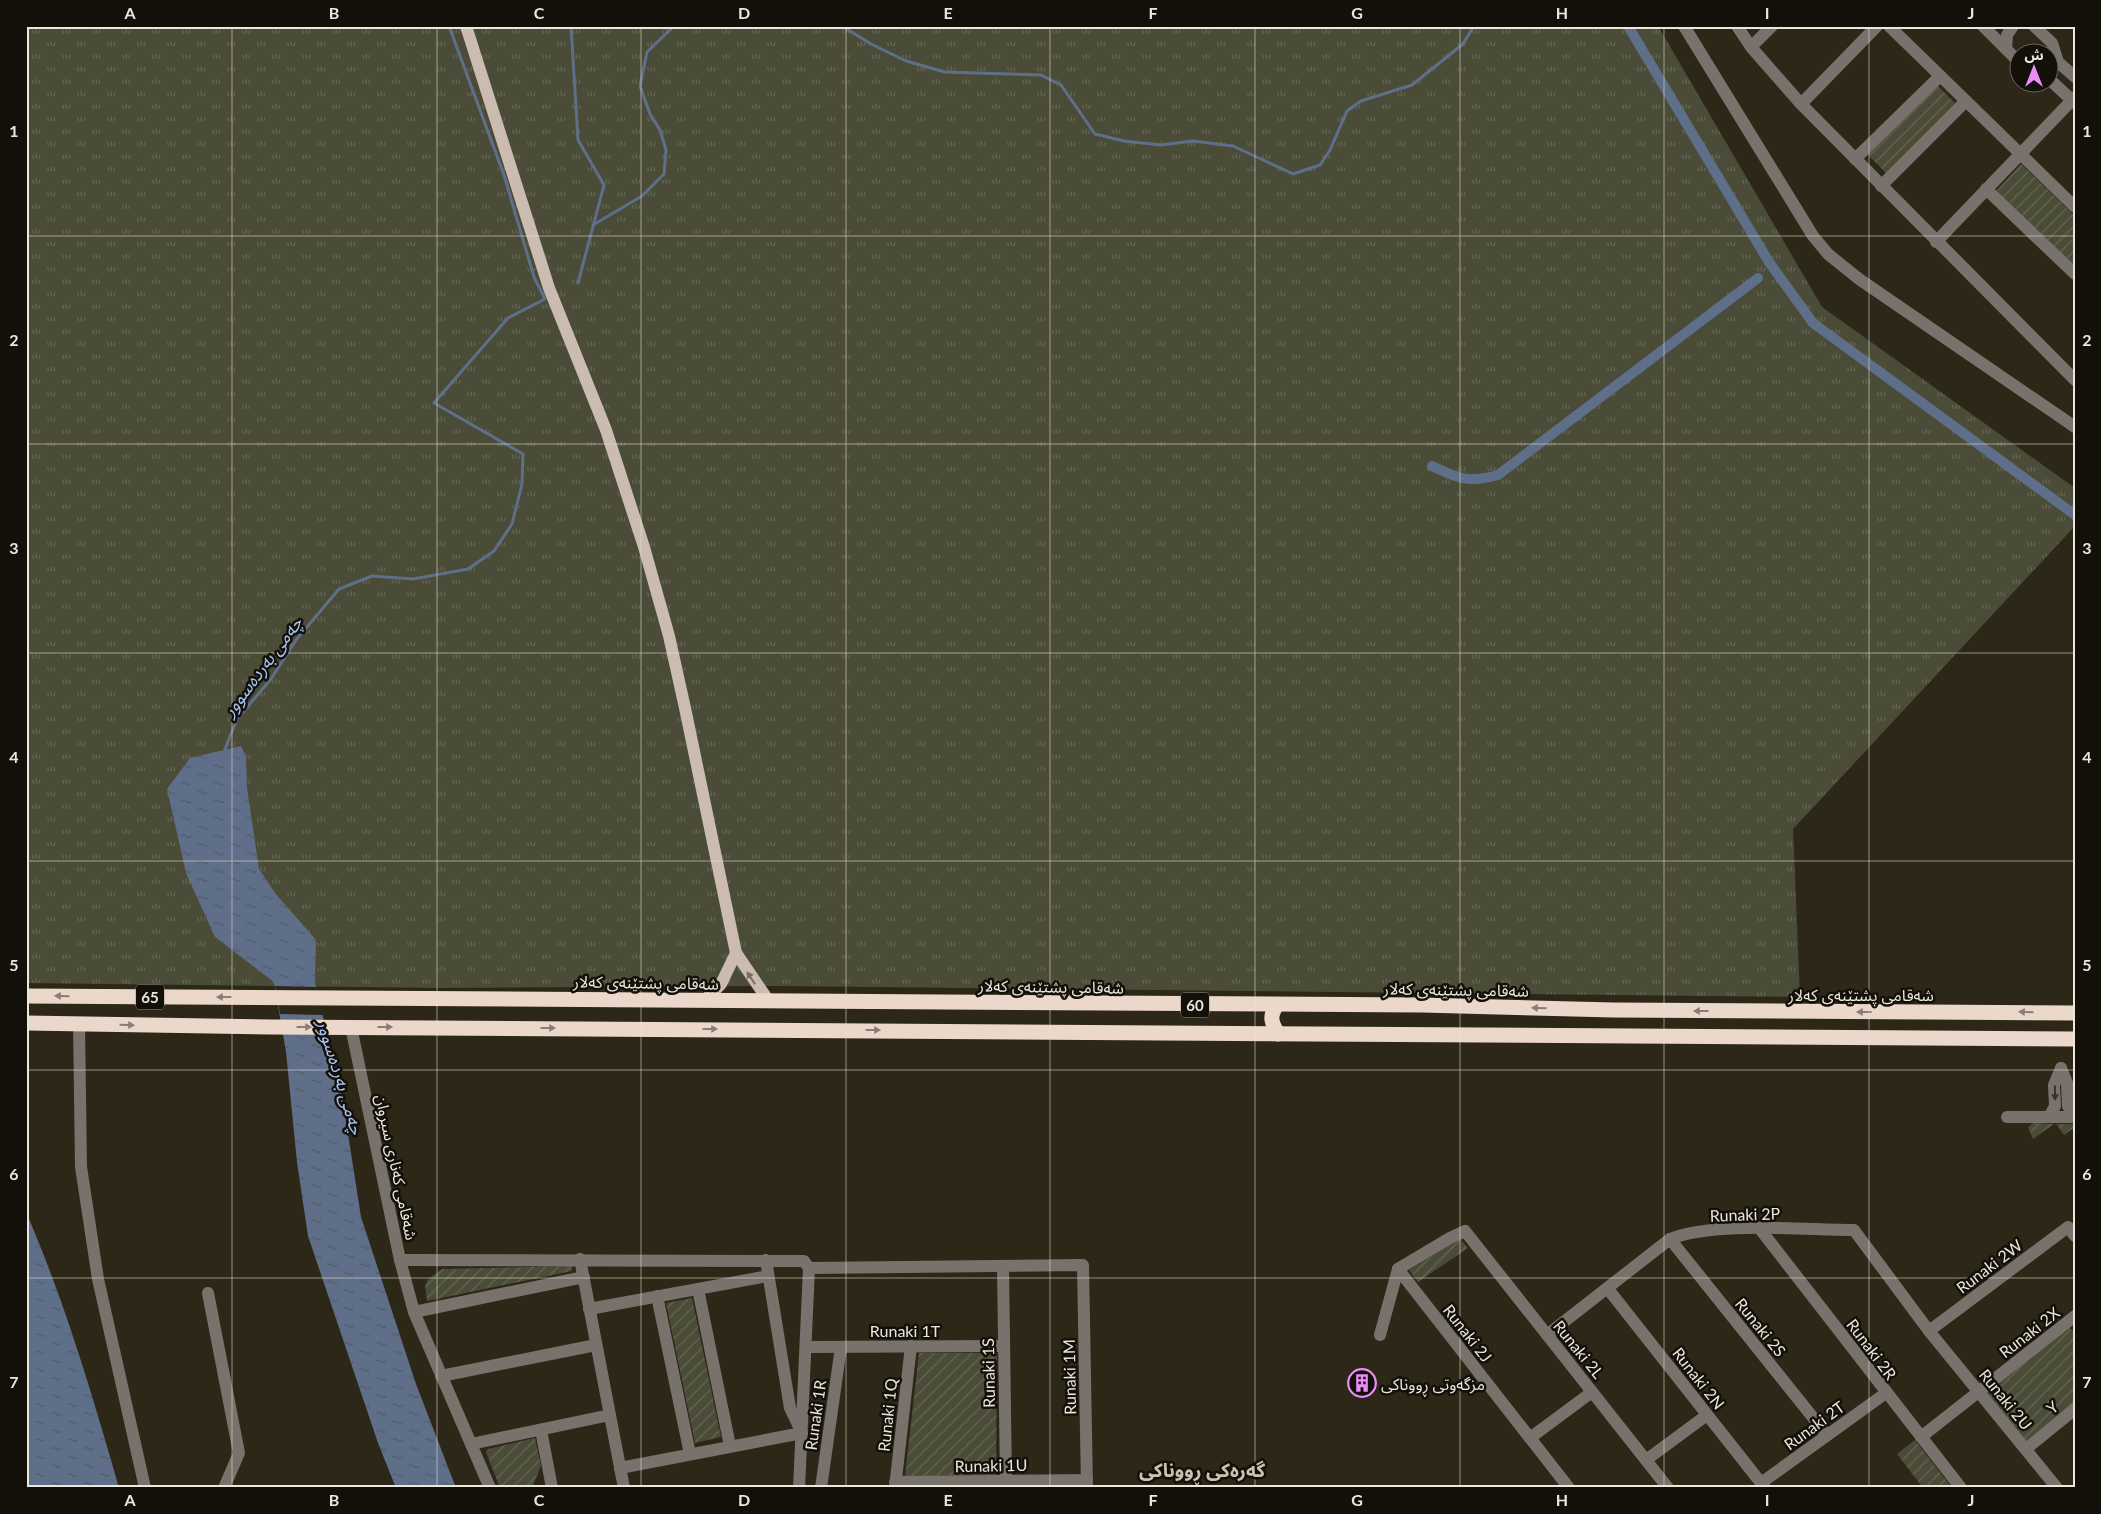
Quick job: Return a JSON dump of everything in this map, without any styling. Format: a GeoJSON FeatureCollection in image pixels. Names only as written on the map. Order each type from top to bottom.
{"type":"FeatureCollection","features":[{"type":"Feature","properties":{"kind":"highway","name":"شەقامی پشتێنەی کەلار"},"geometry":{"type":"LineString","coordinates":[[26,996],[316,996],[2075,1013]]}},
{"type":"Feature","properties":{"kind":"highway"},"geometry":{"type":"LineString","coordinates":[[1278,1005],[1272,1013],[1271,1020],[1278,1034]]}},
{"type":"Feature","properties":{"kind":"highway","name":"60"},"geometry":{"type":"LineString","coordinates":[[26,1023],[271,1027],[2075,1039]]}},
{"type":"Feature","properties":{"kind":"main road"},"geometry":{"type":"LineString","coordinates":[[466,26],[550,288],[606,430],[657,591],[700,775],[736,953],[768,1000]]}},
{"type":"Feature","properties":{"kind":"main road"},"geometry":{"type":"LineString","coordinates":[[705,1000],[728,974],[736,953]]}},
{"type":"Feature","properties":{"kind":"street"},"geometry":{"type":"LineString","coordinates":[[1684,26],[1813,236],[1828,254],[1893,303],[2075,427]]}},
{"type":"Feature","properties":{"kind":"street"},"geometry":{"type":"LineString","coordinates":[[1737,26],[1751,47],[1802,104],[1936,242],[2074,377]]}},
{"type":"Feature","properties":{"kind":"street"},"geometry":{"type":"LineString","coordinates":[[1751,47],[1772,26]]}},
{"type":"Feature","properties":{"kind":"street"},"geometry":{"type":"LineString","coordinates":[[1802,104],[1877,26]]}},
{"type":"Feature","properties":{"kind":"street"},"geometry":{"type":"LineString","coordinates":[[1889,26],[2075,208]]}},
{"type":"Feature","properties":{"kind":"street"},"geometry":{"type":"LineString","coordinates":[[1983,26],[2006,49]]}},
{"type":"Feature","properties":{"kind":"street"},"geometry":{"type":"LineString","coordinates":[[2006,49],[2007,35],[2014,26]]}},
{"type":"Feature","properties":{"kind":"street"},"geometry":{"type":"LineString","coordinates":[[2034,26],[2052,43],[2058,62],[2075,77]]}},
{"type":"Feature","properties":{"kind":"street"},"geometry":{"type":"LineString","coordinates":[[1855,159],[1940,76]]}},
{"type":"Feature","properties":{"kind":"street"},"geometry":{"type":"LineString","coordinates":[[1936,242],[2074,100],[2058,86]]}},
{"type":"Feature","properties":{"kind":"street"},"geometry":{"type":"LineString","coordinates":[[1881,186],[1966,101]]}},
{"type":"Feature","properties":{"kind":"street"},"geometry":{"type":"LineString","coordinates":[[1986,189],[2075,274]]}},
{"type":"Feature","properties":{"kind":"street"},"geometry":{"type":"LineString","coordinates":[[78,1024],[81,1167],[98,1278],[144,1488]]}},
{"type":"Feature","properties":{"kind":"street","name":"شەقامی کەناری سیروان"},"geometry":{"type":"LineString","coordinates":[[344,1027],[414,1312],[490,1488]]}},
{"type":"Feature","properties":{"kind":"street"},"geometry":{"type":"LineString","coordinates":[[2049,1117],[2055,1106],[2054,1085],[2061,1068],[2067,1083],[2068,1106],[2075,1116]]}},
{"type":"Feature","properties":{"kind":"street"},"geometry":{"type":"LineString","coordinates":[[2006,1117],[2075,1116]]}},
{"type":"Feature","properties":{"kind":"street","name":"Runaki 2P"},"geometry":{"type":"LineString","coordinates":[[1546,1335],[1608,1289],[1670,1239],[1683,1234],[1746,1228],[1854,1230],[1929,1330]]}},
{"type":"Feature","properties":{"kind":"street","name":"Runaki 2R"},"geometry":{"type":"LineString","coordinates":[[1760,1229],[1961,1488]]}},
{"type":"Feature","properties":{"kind":"street","name":"Runaki 2L"},"geometry":{"type":"LineString","coordinates":[[1398,1269],[1465,1231],[1668,1488]]}},
{"type":"Feature","properties":{"kind":"street","name":"Runaki 2W"},"geometry":{"type":"LineString","coordinates":[[1929,1330],[2071,1232]]}},
{"type":"Feature","properties":{"kind":"street","name":"Runaki 2S"},"geometry":{"type":"LineString","coordinates":[[1670,1239],[1827,1436]]}},
{"type":"Feature","properties":{"kind":"street"},"geometry":{"type":"LineString","coordinates":[[580,1259],[624,1488]]}},
{"type":"Feature","properties":{"kind":"street"},"geometry":{"type":"LineString","coordinates":[[400,1260],[801,1260],[806,1262],[809,1268],[807,1347],[799,1488]]}},
{"type":"Feature","properties":{"kind":"street"},"geometry":{"type":"LineString","coordinates":[[766,1260],[790,1408],[802,1433]]}},
{"type":"Feature","properties":{"kind":"street","name":"Runaki 1M"},"geometry":{"type":"LineString","coordinates":[[1003,1266],[1083,1265],[1087,1484]]}},
{"type":"Feature","properties":{"kind":"street"},"geometry":{"type":"LineString","coordinates":[[809,1268],[1003,1266]]}},
{"type":"Feature","properties":{"kind":"street","name":"Runaki 1S"},"geometry":{"type":"LineString","coordinates":[[1003,1266],[1006,1481]]}},
{"type":"Feature","properties":{"kind":"street"},"geometry":{"type":"LineString","coordinates":[[1380,1335],[1398,1269]]}},
{"type":"Feature","properties":{"kind":"street","name":"Runaki 2J"},"geometry":{"type":"LineString","coordinates":[[1398,1269],[1569,1488]]}},
{"type":"Feature","properties":{"kind":"street"},"geometry":{"type":"LineString","coordinates":[[590,1309],[768,1276]]}},
{"type":"Feature","properties":{"kind":"street"},"geometry":{"type":"LineString","coordinates":[[414,1312],[584,1277]]}},
{"type":"Feature","properties":{"kind":"street"},"geometry":{"type":"LineString","coordinates":[[698,1289],[730,1446]]}},
{"type":"Feature","properties":{"kind":"street","name":"Runaki 2N"},"geometry":{"type":"LineString","coordinates":[[1608,1289],[1763,1485]]}},
{"type":"Feature","properties":{"kind":"street"},"geometry":{"type":"LineString","coordinates":[[208,1293],[239,1453],[224,1488]]}},
{"type":"Feature","properties":{"kind":"street"},"geometry":{"type":"LineString","coordinates":[[657,1296],[690,1454]]}},
{"type":"Feature","properties":{"kind":"street","name":"Runaki 2X"},"geometry":{"type":"LineString","coordinates":[[1921,1437],[2075,1316]]}},
{"type":"Feature","properties":{"kind":"street","name":"Runaki 2U"},"geometry":{"type":"LineString","coordinates":[[1929,1330],[2057,1488]]}},
{"type":"Feature","properties":{"kind":"street"},"geometry":{"type":"LineString","coordinates":[[441,1376],[596,1345]]}},
{"type":"Feature","properties":{"kind":"street","name":"Runaki 1Q"},"geometry":{"type":"LineString","coordinates":[[895,1485],[911,1346]]}},
{"type":"Feature","properties":{"kind":"street","name":"Runaki 1T"},"geometry":{"type":"LineString","coordinates":[[807,1347],[1004,1346]]}},
{"type":"Feature","properties":{"kind":"street","name":"Runaki 1R"},"geometry":{"type":"LineString","coordinates":[[821,1488],[841,1347]]}},
{"type":"Feature","properties":{"kind":"street"},"geometry":{"type":"LineString","coordinates":[[1530,1438],[1592,1392]]}},
{"type":"Feature","properties":{"kind":"street","name":"Runaki 2T"},"geometry":{"type":"LineString","coordinates":[[1763,1485],[1886,1393]]}},
{"type":"Feature","properties":{"kind":"street","name":"Y"},"geometry":{"type":"LineString","coordinates":[[2026,1449],[2075,1409]]}},
{"type":"Feature","properties":{"kind":"street"},"geometry":{"type":"LineString","coordinates":[[471,1444],[610,1415]]}},
{"type":"Feature","properties":{"kind":"street"},"geometry":{"type":"LineString","coordinates":[[1646,1460],[1707,1415]]}},
{"type":"Feature","properties":{"kind":"street"},"geometry":{"type":"LineString","coordinates":[[541,1430],[552,1488]]}},
{"type":"Feature","properties":{"kind":"street"},"geometry":{"type":"LineString","coordinates":[[620,1468],[802,1433]]}},
{"type":"Feature","properties":{"kind":"street","name":"Runaki 1U"},"geometry":{"type":"LineString","coordinates":[[895,1485],[1006,1481],[1087,1484]]}},
{"type":"Feature","properties":{"kind":"green space"},"geometry":{"type":"Polygon","coordinates":[[[26,26],[1658,26],[1822,307],[2075,488],[2075,526],[1793,829],[1800,997],[779,986],[442,988],[26,983],[26,26]]]}},
{"type":"Feature","properties":{"kind":"green space"},"geometry":{"type":"Polygon","coordinates":[[[1938,86],[1957,105],[1886,173],[1867,154],[1938,86]]]}},
{"type":"Feature","properties":{"kind":"green space"},"geometry":{"type":"Polygon","coordinates":[[[2021,164],[2075,216],[2075,268],[1996,191],[2021,164]]]}},
{"type":"Feature","properties":{"kind":"green space"},"geometry":{"type":"Polygon","coordinates":[[[2033,1123],[2054,1124],[2033,1139],[2028,1127],[2033,1123]]]}},
{"type":"Feature","properties":{"kind":"green space"},"geometry":{"type":"Polygon","coordinates":[[[2056,1124],[2075,1124],[2075,1127],[2064,1135],[2056,1124]]]}},
{"type":"Feature","properties":{"kind":"green space"},"geometry":{"type":"Polygon","coordinates":[[[1460,1239],[1468,1248],[1418,1282],[1409,1270],[1460,1239]]]}},
{"type":"Feature","properties":{"kind":"green space"},"geometry":{"type":"Polygon","coordinates":[[[572,1266],[572,1271],[427,1301],[425,1286],[428,1279],[442,1269],[572,1266]]]}},
{"type":"Feature","properties":{"kind":"green space"},"geometry":{"type":"Polygon","coordinates":[[[692,1298],[721,1437],[695,1443],[666,1303],[692,1298]]]}},
{"type":"Feature","properties":{"kind":"green space"},"geometry":{"type":"Polygon","coordinates":[[[2069,1327],[2075,1333],[2075,1403],[2026,1441],[1986,1392],[2069,1327]]]}},
{"type":"Feature","properties":{"kind":"green space"},"geometry":{"type":"Polygon","coordinates":[[[919,1353],[997,1353],[996,1475],[905,1476],[919,1353]]]}},
{"type":"Feature","properties":{"kind":"green space"},"geometry":{"type":"Polygon","coordinates":[[[535,1438],[541,1466],[532,1488],[500,1488],[486,1452],[488,1449],[535,1438]]]}},
{"type":"Feature","properties":{"kind":"green space"},"geometry":{"type":"Polygon","coordinates":[[[1915,1440],[1952,1488],[1923,1488],[1897,1454],[1915,1440]]]}},
{"type":"Feature","properties":{"kind":"water"},"geometry":{"type":"Polygon","coordinates":[[[241,746],[246,757],[247,788],[259,869],[275,893],[316,940],[315,983],[342,1096],[361,1217],[416,1384],[456,1488],[396,1488],[378,1443],[308,1236],[297,1162],[286,1052],[274,982],[215,937],[186,873],[167,789],[190,758],[241,746]]]}},
{"type":"Feature","properties":{"kind":"water"},"geometry":{"type":"Polygon","coordinates":[[[26,1212],[65,1314],[88,1383],[119,1488],[26,1488],[26,1212]]]}},
{"type":"Feature","properties":{"kind":"pier"},"geometry":{"type":"Polygon","coordinates":[[[275,986],[316,987],[323,1015],[280,1014],[275,986]]]}},
{"type":"Feature","properties":{"kind":"waterway","name":"چەمی بەردەسوور"},"geometry":{"type":"LineString","coordinates":[[223,754],[237,719],[271,679],[296,640],[339,589],[372,576],[413,579],[468,569],[494,551],[512,524],[522,484],[523,454],[434,403],[508,318],[545,299],[534,277],[504,175],[449,26]]}},
{"type":"Feature","properties":{"kind":"waterway"},"geometry":{"type":"LineString","coordinates":[[571,26],[578,140],[604,185],[578,283]]}},
{"type":"Feature","properties":{"kind":"waterway"},"geometry":{"type":"LineString","coordinates":[[593,225],[642,196],[664,174],[666,150],[660,130],[650,114],[640,86],[647,52],[674,26]]}},
{"type":"Feature","properties":{"kind":"waterway"},"geometry":{"type":"LineString","coordinates":[[842,26],[871,44],[906,61],[945,72],[1041,75],[1061,85],[1095,134],[1124,141],[1161,145],[1193,141],[1233,146],[1293,174],[1320,165],[1330,150],[1347,111],[1361,101],[1412,85],[1463,44],[1474,26]]}},
{"type":"Feature","properties":{"kind":"waterway"},"geometry":{"type":"LineString","coordinates":[[1628,26],[1769,262],[1813,323],[2075,515]]}},
{"type":"Feature","properties":{"kind":"waterway"},"geometry":{"type":"LineString","coordinates":[[1432,466],[1457,477],[1471,479],[1498,475],[1758,278]]}},
{"type":"Feature","properties":{"kind":"place","name":"مزگەوتی ڕووناکی"},"geometry":{"type":"Point","coordinates":[1362,1383]}},
{"type":"Feature","properties":{"kind":"district","name":"گەرەکی ڕووناکی"},"geometry":{"type":"Point","coordinates":[1202,1469]}}]}
